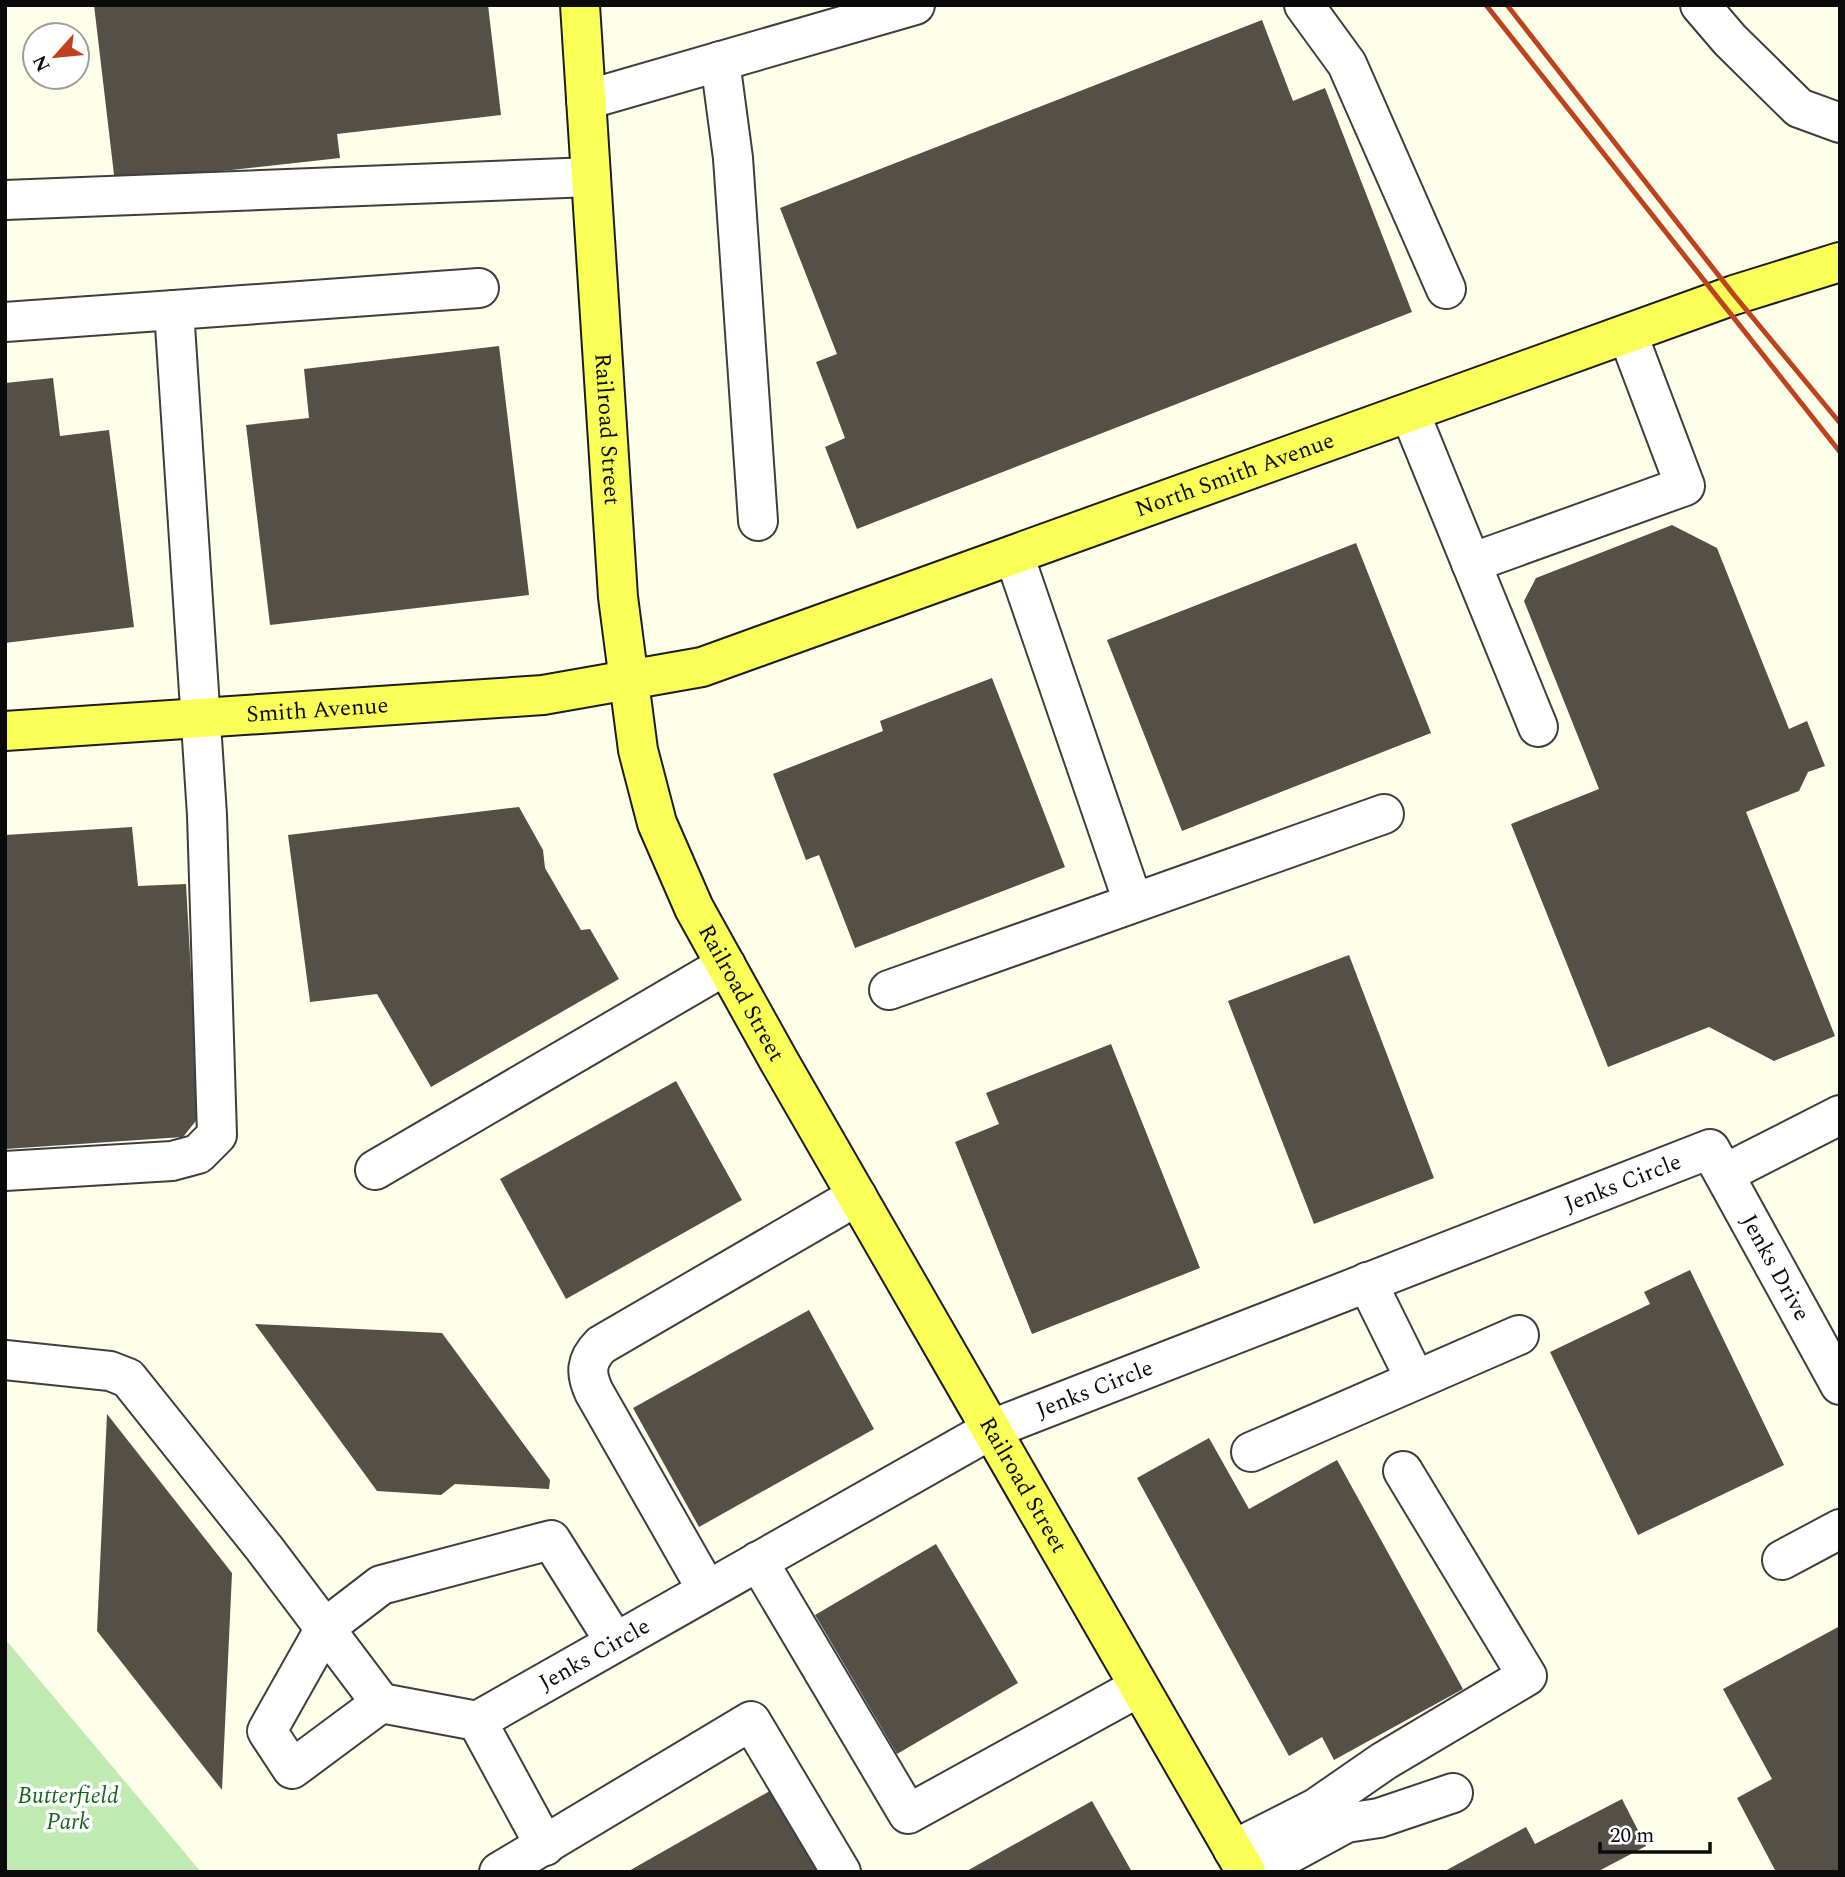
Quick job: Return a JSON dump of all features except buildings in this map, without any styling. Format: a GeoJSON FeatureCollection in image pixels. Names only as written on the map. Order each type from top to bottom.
{"type":"FeatureCollection","features":[{"type":"Feature","properties":{"kind":"main road","name":"Railroad Street"},"geometry":{"type":"LineString","coordinates":[[580,5],[618,597],[638,750],[657,822],[694,908],[726,965],[1139,1686],[1245,1864]]}},
{"type":"Feature","properties":{"kind":"main road","name":"North Smith Avenue"},"geometry":{"type":"LineString","coordinates":[[629,680],[702,667],[1734,295],[1840,262]]}},
{"type":"Feature","properties":{"kind":"main road","name":"Smith Avenue"},"geometry":{"type":"LineString","coordinates":[[5,732],[556,694],[629,680]]}},
{"type":"Feature","properties":{"kind":"street"},"geometry":{"type":"LineString","coordinates":[[586,100],[915,5]]}},
{"type":"Feature","properties":{"kind":"street"},"geometry":{"type":"LineString","coordinates":[[1304,5],[1347,64],[1446,289]]}},
{"type":"Feature","properties":{"kind":"street"},"geometry":{"type":"LineString","coordinates":[[1700,5],[1730,40],[1799,108],[1840,123]]}},
{"type":"Feature","properties":{"kind":"street"},"geometry":{"type":"LineString","coordinates":[[720,61],[733,158],[758,521]]}},
{"type":"Feature","properties":{"kind":"street"},"geometry":{"type":"LineString","coordinates":[[5,200],[591,177]]}},
{"type":"Feature","properties":{"kind":"street"},"geometry":{"type":"LineString","coordinates":[[5,322],[479,288]]}},
{"type":"Feature","properties":{"kind":"street"},"geometry":{"type":"LineString","coordinates":[[5,1171],[173,1161],[198,1154],[218,1135],[207,815],[174,310]]}},
{"type":"Feature","properties":{"kind":"street"},"geometry":{"type":"LineString","coordinates":[[1471,563],[1685,486],[1628,335]]}},
{"type":"Feature","properties":{"kind":"street"},"geometry":{"type":"LineString","coordinates":[[1410,413],[1538,727]]}},
{"type":"Feature","properties":{"kind":"street"},"geometry":{"type":"LineString","coordinates":[[1014,555],[1133,902]]}},
{"type":"Feature","properties":{"kind":"street"},"geometry":{"type":"LineString","coordinates":[[889,990],[1384,814]]}},
{"type":"Feature","properties":{"kind":"street"},"geometry":{"type":"LineString","coordinates":[[375,1170],[726,965]]}},
{"type":"Feature","properties":{"kind":"street","name":"Jenks Circle"},"geometry":{"type":"LineString","coordinates":[[477,1721],[992,1429],[1367,1282],[1717,1161],[1840,1115]]}},
{"type":"Feature","properties":{"kind":"street","name":"Jenks Drive"},"geometry":{"type":"LineString","coordinates":[[1717,1161],[1840,1385]]}},
{"type":"Feature","properties":{"kind":"street"},"geometry":{"type":"LineString","coordinates":[[707,1590],[594,1392],[587,1368],[592,1354],[601,1345],[857,1196]]}},
{"type":"Feature","properties":{"kind":"street"},"geometry":{"type":"LineString","coordinates":[[1367,1282],[1415,1379]]}},
{"type":"Feature","properties":{"kind":"street"},"geometry":{"type":"LineString","coordinates":[[1251,1452],[1519,1335]]}},
{"type":"Feature","properties":{"kind":"street"},"geometry":{"type":"LineString","coordinates":[[5,1360],[110,1371],[128,1378],[381,1703],[477,1721],[545,1846]]}},
{"type":"Feature","properties":{"kind":"street"},"geometry":{"type":"LineString","coordinates":[[1245,1864],[1316,1808],[1384,1761],[1527,1676],[1402,1471]]}},
{"type":"Feature","properties":{"kind":"street"},"geometry":{"type":"LineString","coordinates":[[1782,1560],[1840,1529]]}},
{"type":"Feature","properties":{"kind":"street"},"geometry":{"type":"LineString","coordinates":[[381,1703],[292,1769],[267,1731],[325,1628],[381,1585],[551,1540],[615,1642]]}},
{"type":"Feature","properties":{"kind":"street"},"geometry":{"type":"LineString","coordinates":[[758,1561],[908,1814],[1139,1686]]}},
{"type":"Feature","properties":{"kind":"street"},"geometry":{"type":"LineString","coordinates":[[499,1872],[751,1721],[841,1872]]}},
{"type":"Feature","properties":{"kind":"street"},"geometry":{"type":"LineString","coordinates":[[1245,1864],[1346,1823],[1379,1818],[1452,1793]]}},
{"type":"Feature","properties":{"kind":"green space","name":"Butterfield Park"},"geometry":{"type":"Polygon","coordinates":[[[5,1639],[201,1872],[5,1872],[5,1639]]]}},
{"type":"Feature","properties":{"kind":"railway"},"geometry":{"type":"LineString","coordinates":[[1486,5],[1840,452]]}},
{"type":"Feature","properties":{"kind":"railway"},"geometry":{"type":"LineString","coordinates":[[1507,5],[1734,295],[1840,423]]}}]}
